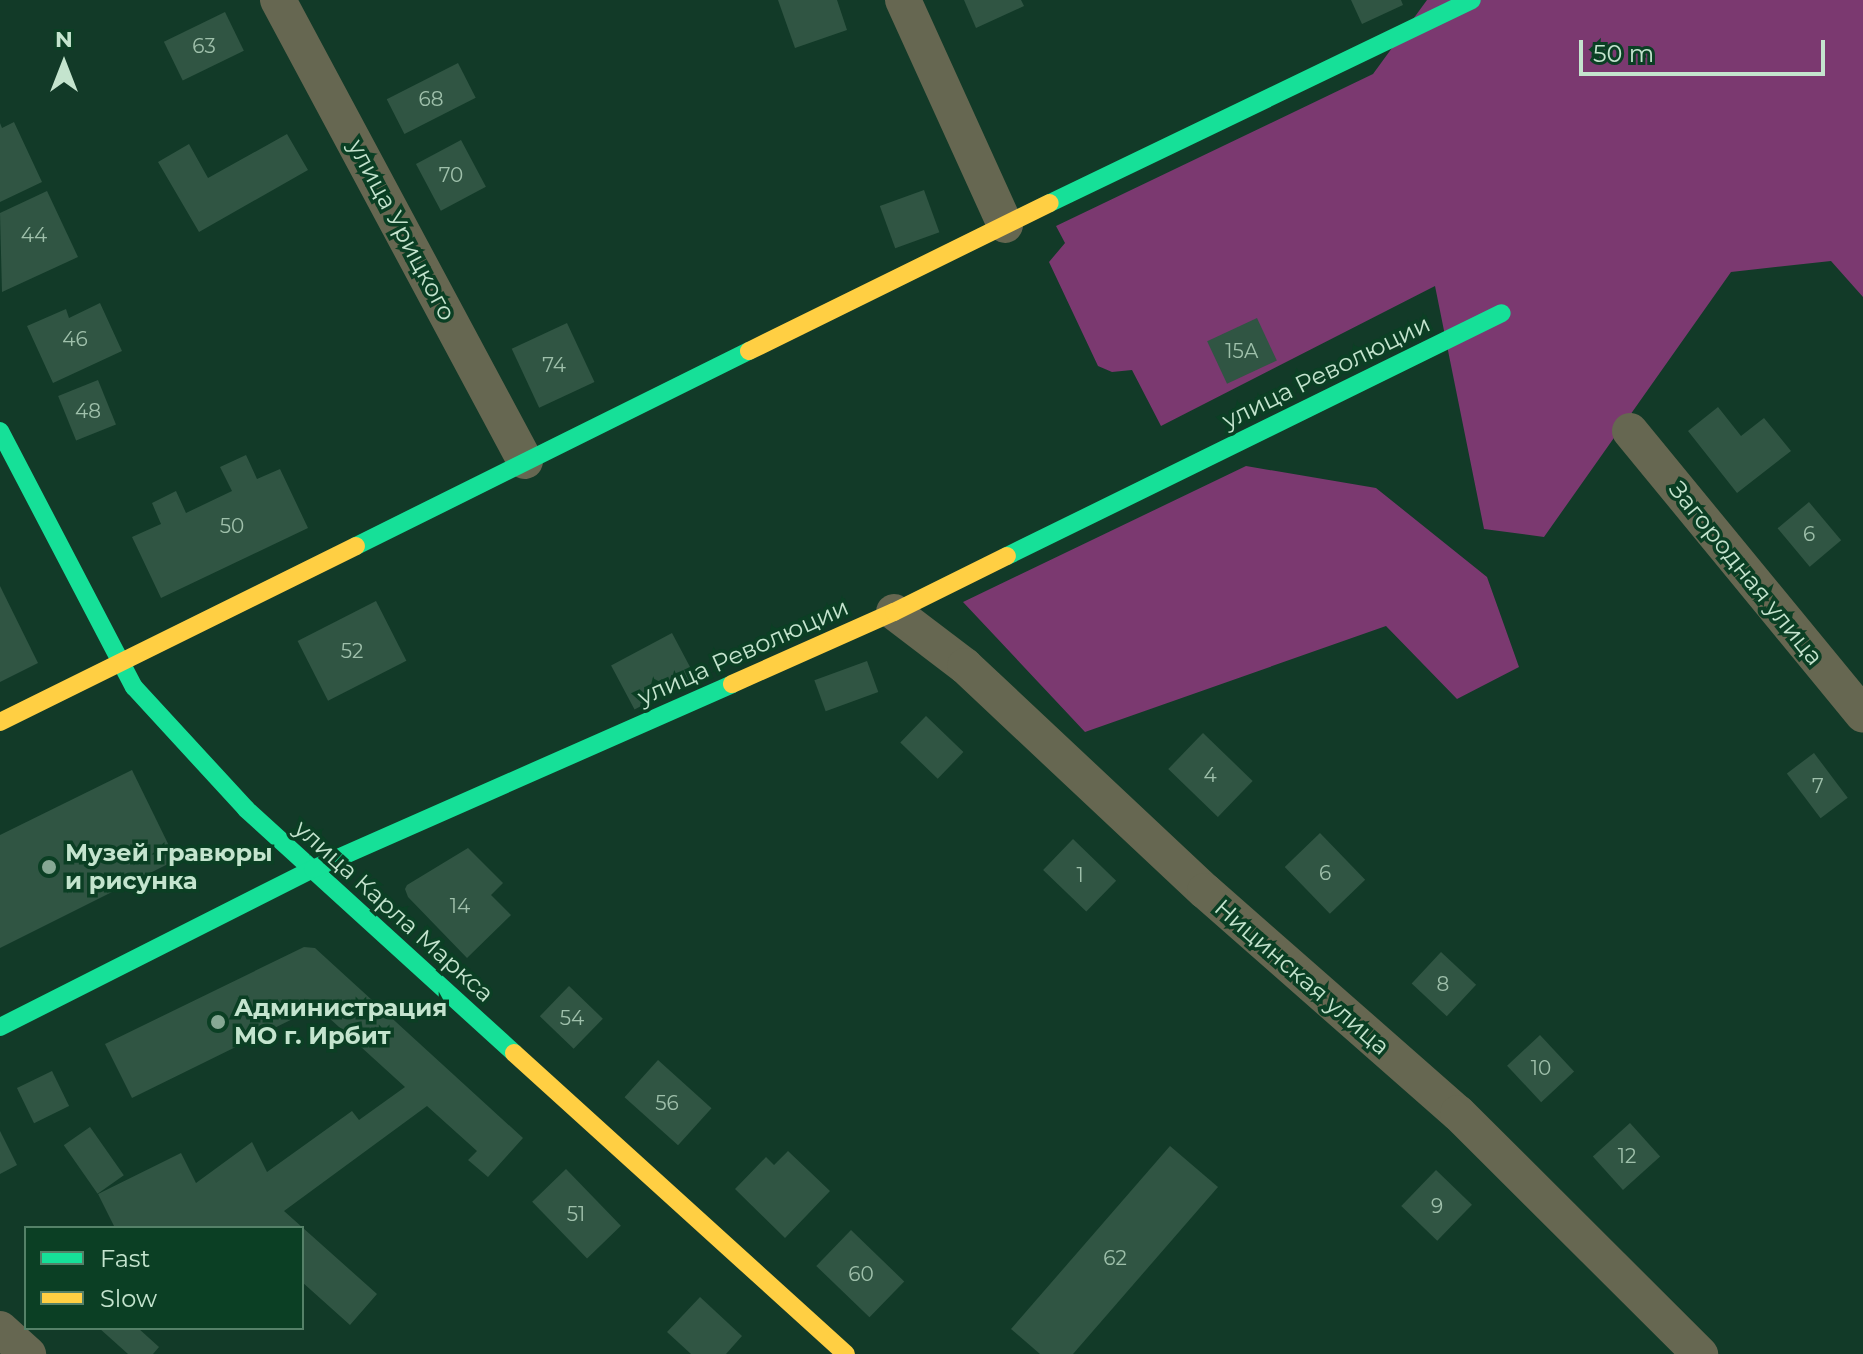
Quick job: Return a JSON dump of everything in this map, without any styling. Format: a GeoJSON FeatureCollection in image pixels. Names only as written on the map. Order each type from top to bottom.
{"type":"FeatureCollection","features":[{"type":"Feature","properties":{"kind":"street","name":"улица Урицкого"},"geometry":{"type":"LineString","coordinates":[[278,0],[525,461]]}},
{"type":"Feature","properties":{"kind":"street"},"geometry":{"type":"LineString","coordinates":[[903,0],[1005,225]]}},
{"type":"Feature","properties":{"kind":"street"},"geometry":{"type":"LineString","coordinates":[[0,722],[1005,225],[1472,0]]}},
{"type":"Feature","properties":{"kind":"street","name":"улица Революции"},"geometry":{"type":"LineString","coordinates":[[0,1027],[313,869],[894,612],[1502,313]]}},
{"type":"Feature","properties":{"kind":"street","name":"улица Карла Маркса"},"geometry":{"type":"LineString","coordinates":[[0,431],[134,687],[246,809],[846,1354]]}},
{"type":"Feature","properties":{"kind":"street","name":"Загородная улица"},"geometry":{"type":"LineString","coordinates":[[1630,431],[1863,715]]}},
{"type":"Feature","properties":{"kind":"street","name":"Ницинская улица"},"geometry":{"type":"LineString","coordinates":[[894,612],[965,666],[1205,891],[1458,1113],[1700,1354]]}},
{"type":"Feature","properties":{"kind":"street"},"geometry":{"type":"LineString","coordinates":[[0,1329],[28,1354]]}},
{"type":"Feature","properties":{"kind":"shaded area"},"geometry":{"type":"Polygon","coordinates":[[[1427,0],[1863,0],[1863,297],[1831,261],[1731,272],[1544,537],[1484,529],[1435,286],[1161,426],[1132,370],[1112,372],[1098,366],[1049,262],[1065,243],[1056,226],[1373,74],[1427,0]]]}},
{"type":"Feature","properties":{"kind":"shaded area"},"geometry":{"type":"Polygon","coordinates":[[[1246,466],[1376,488],[1487,577],[1519,667],[1457,699],[1386,626],[1085,732],[963,602],[1246,466]]]}},
{"type":"Feature","properties":{"kind":"building"},"geometry":{"type":"Polygon","coordinates":[[[778,0],[837,0],[847,30],[795,48],[778,0]]]}},
{"type":"Feature","properties":{"kind":"building"},"geometry":{"type":"Polygon","coordinates":[[[964,0],[1021,0],[1024,6],[976,28],[964,0]]]}},
{"type":"Feature","properties":{"kind":"building"},"geometry":{"type":"Polygon","coordinates":[[[1351,0],[1401,0],[1403,5],[1362,24],[1351,0]]]}},
{"type":"Feature","properties":{"kind":"building"},"geometry":{"type":"Polygon","coordinates":[[[225,12],[244,51],[183,80],[164,42],[225,12]]]}},
{"type":"Feature","properties":{"kind":"building"},"geometry":{"type":"Polygon","coordinates":[[[458,63],[476,98],[404,134],[387,99],[458,63]]]}},
{"type":"Feature","properties":{"kind":"building"},"geometry":{"type":"Polygon","coordinates":[[[14,122],[42,182],[0,202],[0,123],[2,128],[14,122]]]}},
{"type":"Feature","properties":{"kind":"building"},"geometry":{"type":"Polygon","coordinates":[[[287,134],[308,170],[199,232],[158,162],[189,144],[208,178],[287,134]]]}},
{"type":"Feature","properties":{"kind":"building"},"geometry":{"type":"Polygon","coordinates":[[[461,140],[486,187],[441,211],[416,164],[461,140]]]}},
{"type":"Feature","properties":{"kind":"building"},"geometry":{"type":"Polygon","coordinates":[[[924,190],[939,232],[895,248],[880,206],[924,190]]]}},
{"type":"Feature","properties":{"kind":"building"},"geometry":{"type":"Polygon","coordinates":[[[47,191],[78,257],[2,292],[0,213],[47,191]]]}},
{"type":"Feature","properties":{"kind":"building"},"geometry":{"type":"Polygon","coordinates":[[[100,303],[122,351],[53,383],[27,326],[66,309],[69,318],[100,303]]]}},
{"type":"Feature","properties":{"kind":"building"},"geometry":{"type":"Polygon","coordinates":[[[1257,318],[1277,361],[1227,384],[1207,341],[1257,318]]]}},
{"type":"Feature","properties":{"kind":"building"},"geometry":{"type":"Polygon","coordinates":[[[567,323],[594,382],[539,408],[512,349],[567,323]]]}},
{"type":"Feature","properties":{"kind":"building"},"geometry":{"type":"Polygon","coordinates":[[[98,380],[116,425],[76,441],[58,396],[98,380]]]}},
{"type":"Feature","properties":{"kind":"building"},"geometry":{"type":"Polygon","coordinates":[[[1718,407],[1741,436],[1764,418],[1791,451],[1737,493],[1688,431],[1718,407]]]}},
{"type":"Feature","properties":{"kind":"building"},"geometry":{"type":"Polygon","coordinates":[[[246,455],[257,479],[280,469],[308,528],[161,598],[132,537],[161,524],[152,503],[176,491],[186,513],[232,491],[220,467],[246,455]]]}},
{"type":"Feature","properties":{"kind":"building"},"geometry":{"type":"Polygon","coordinates":[[[1809,502],[1841,540],[1810,567],[1778,528],[1809,502]]]}},
{"type":"Feature","properties":{"kind":"building"},"geometry":{"type":"Polygon","coordinates":[[[0,586],[38,663],[0,682],[0,586]]]}},
{"type":"Feature","properties":{"kind":"building"},"geometry":{"type":"Polygon","coordinates":[[[376,601],[406,661],[328,701],[298,641],[376,601]]]}},
{"type":"Feature","properties":{"kind":"building"},"geometry":{"type":"Polygon","coordinates":[[[672,633],[695,677],[635,710],[611,665],[672,633]]]}},
{"type":"Feature","properties":{"kind":"building"},"geometry":{"type":"Polygon","coordinates":[[[867,661],[878,692],[826,711],[814,680],[867,661]]]}},
{"type":"Feature","properties":{"kind":"building"},"geometry":{"type":"Polygon","coordinates":[[[926,716],[963,752],[938,779],[900,743],[926,716]]]}},
{"type":"Feature","properties":{"kind":"building"},"geometry":{"type":"Polygon","coordinates":[[[1203,733],[1253,781],[1218,817],[1168,769],[1203,733]]]}},
{"type":"Feature","properties":{"kind":"building"},"geometry":{"type":"Polygon","coordinates":[[[1814,753],[1848,798],[1821,818],[1787,773],[1814,753]]]}},
{"type":"Feature","properties":{"kind":"building"},"geometry":{"type":"Polygon","coordinates":[[[132,770],[176,860],[0,948],[0,835],[132,770]]]}},
{"type":"Feature","properties":{"kind":"building"},"geometry":{"type":"Polygon","coordinates":[[[1320,833],[1365,880],[1330,914],[1285,867],[1320,833]]]}},
{"type":"Feature","properties":{"kind":"building"},"geometry":{"type":"Polygon","coordinates":[[[1073,839],[1116,881],[1086,912],[1043,870],[1073,839]]]}},
{"type":"Feature","properties":{"kind":"building"},"geometry":{"type":"Polygon","coordinates":[[[468,848],[503,883],[491,895],[511,915],[467,958],[408,897],[405,889],[468,848]]]}},
{"type":"Feature","properties":{"kind":"building"},"geometry":{"type":"Polygon","coordinates":[[[304,947],[315,948],[523,1138],[488,1177],[468,1160],[477,1151],[427,1106],[284,1211],[301,1226],[114,1226],[98,1194],[181,1153],[196,1183],[252,1142],[267,1172],[352,1111],[359,1120],[405,1087],[317,1007],[132,1098],[105,1044],[304,947]]]}},
{"type":"Feature","properties":{"kind":"building"},"geometry":{"type":"Polygon","coordinates":[[[1441,952],[1476,985],[1447,1016],[1412,983],[1441,952]]]}},
{"type":"Feature","properties":{"kind":"building"},"geometry":{"type":"Polygon","coordinates":[[[569,986],[603,1019],[574,1049],[540,1016],[569,986]]]}},
{"type":"Feature","properties":{"kind":"building"},"geometry":{"type":"Polygon","coordinates":[[[1540,1035],[1574,1072],[1541,1102],[1507,1066],[1540,1035]]]}},
{"type":"Feature","properties":{"kind":"building"},"geometry":{"type":"Polygon","coordinates":[[[658,1060],[712,1108],[678,1145],[625,1097],[658,1060]]]}},
{"type":"Feature","properties":{"kind":"building"},"geometry":{"type":"Polygon","coordinates":[[[52,1071],[69,1106],[34,1123],[17,1088],[52,1071]]]}},
{"type":"Feature","properties":{"kind":"building"},"geometry":{"type":"Polygon","coordinates":[[[1630,1123],[1660,1156],[1623,1190],[1593,1156],[1630,1123]]]}},
{"type":"Feature","properties":{"kind":"building"},"geometry":{"type":"Polygon","coordinates":[[[90,1127],[124,1175],[98,1194],[64,1145],[90,1127]]]}},
{"type":"Feature","properties":{"kind":"building"},"geometry":{"type":"Polygon","coordinates":[[[0,1131],[17,1165],[0,1174],[0,1131]]]}},
{"type":"Feature","properties":{"kind":"building"},"geometry":{"type":"Polygon","coordinates":[[[1170,1146],[1218,1187],[1073,1354],[1040,1354],[1011,1329],[1170,1146]]]}},
{"type":"Feature","properties":{"kind":"building"},"geometry":{"type":"Polygon","coordinates":[[[788,1151],[830,1191],[785,1238],[735,1189],[766,1157],[774,1165],[788,1151]]]}},
{"type":"Feature","properties":{"kind":"building"},"geometry":{"type":"Polygon","coordinates":[[[566,1169],[621,1226],[587,1258],[532,1202],[566,1169]]]}},
{"type":"Feature","properties":{"kind":"building"},"geometry":{"type":"Polygon","coordinates":[[[1436,1170],[1472,1205],[1437,1241],[1401,1206],[1436,1170]]]}},
{"type":"Feature","properties":{"kind":"building"},"geometry":{"type":"Polygon","coordinates":[[[304,1229],[377,1294],[350,1325],[304,1284],[304,1229]]]}},
{"type":"Feature","properties":{"kind":"building"},"geometry":{"type":"Polygon","coordinates":[[[851,1230],[904,1281],[869,1317],[816,1266],[851,1230]]]}},
{"type":"Feature","properties":{"kind":"building"},"geometry":{"type":"Polygon","coordinates":[[[700,1297],[742,1336],[726,1354],[691,1354],[667,1332],[700,1297]]]}},
{"type":"Feature","properties":{"kind":"building"},"geometry":{"type":"Polygon","coordinates":[[[101,1330],[140,1330],[159,1347],[153,1354],[128,1354],[101,1330]]]}},
{"type":"Feature","properties":{"kind":"traffic: fast"},"geometry":{"type":"LineString","coordinates":[[1050,203],[1472,0]]}},
{"type":"Feature","properties":{"kind":"traffic: fast"},"geometry":{"type":"LineString","coordinates":[[1007,556],[1502,313]]}},
{"type":"Feature","properties":{"kind":"traffic: fast"},"geometry":{"type":"LineString","coordinates":[[356,546],[749,351]]}},
{"type":"Feature","properties":{"kind":"traffic: fast"},"geometry":{"type":"LineString","coordinates":[[0,431],[134,687],[246,809],[514,1053]]}},
{"type":"Feature","properties":{"kind":"traffic: fast"},"geometry":{"type":"LineString","coordinates":[[0,1027],[313,869],[732,684]]}},
{"type":"Feature","properties":{"kind":"traffic: slow"},"geometry":{"type":"LineString","coordinates":[[749,351],[1050,203]]}},
{"type":"Feature","properties":{"kind":"traffic: slow"},"geometry":{"type":"LineString","coordinates":[[0,722],[356,546]]}},
{"type":"Feature","properties":{"kind":"traffic: slow"},"geometry":{"type":"LineString","coordinates":[[732,684],[894,612],[1007,556]]}},
{"type":"Feature","properties":{"kind":"traffic: slow"},"geometry":{"type":"LineString","coordinates":[[514,1053],[846,1354]]}},
{"type":"Feature","properties":{"kind":"place","name":"Музей гравюры и рисунка"},"geometry":{"type":"Point","coordinates":[49,867]}},
{"type":"Feature","properties":{"kind":"place","name":"Администрация МО г. Ирбит"},"geometry":{"type":"Point","coordinates":[218,1022]}}]}
